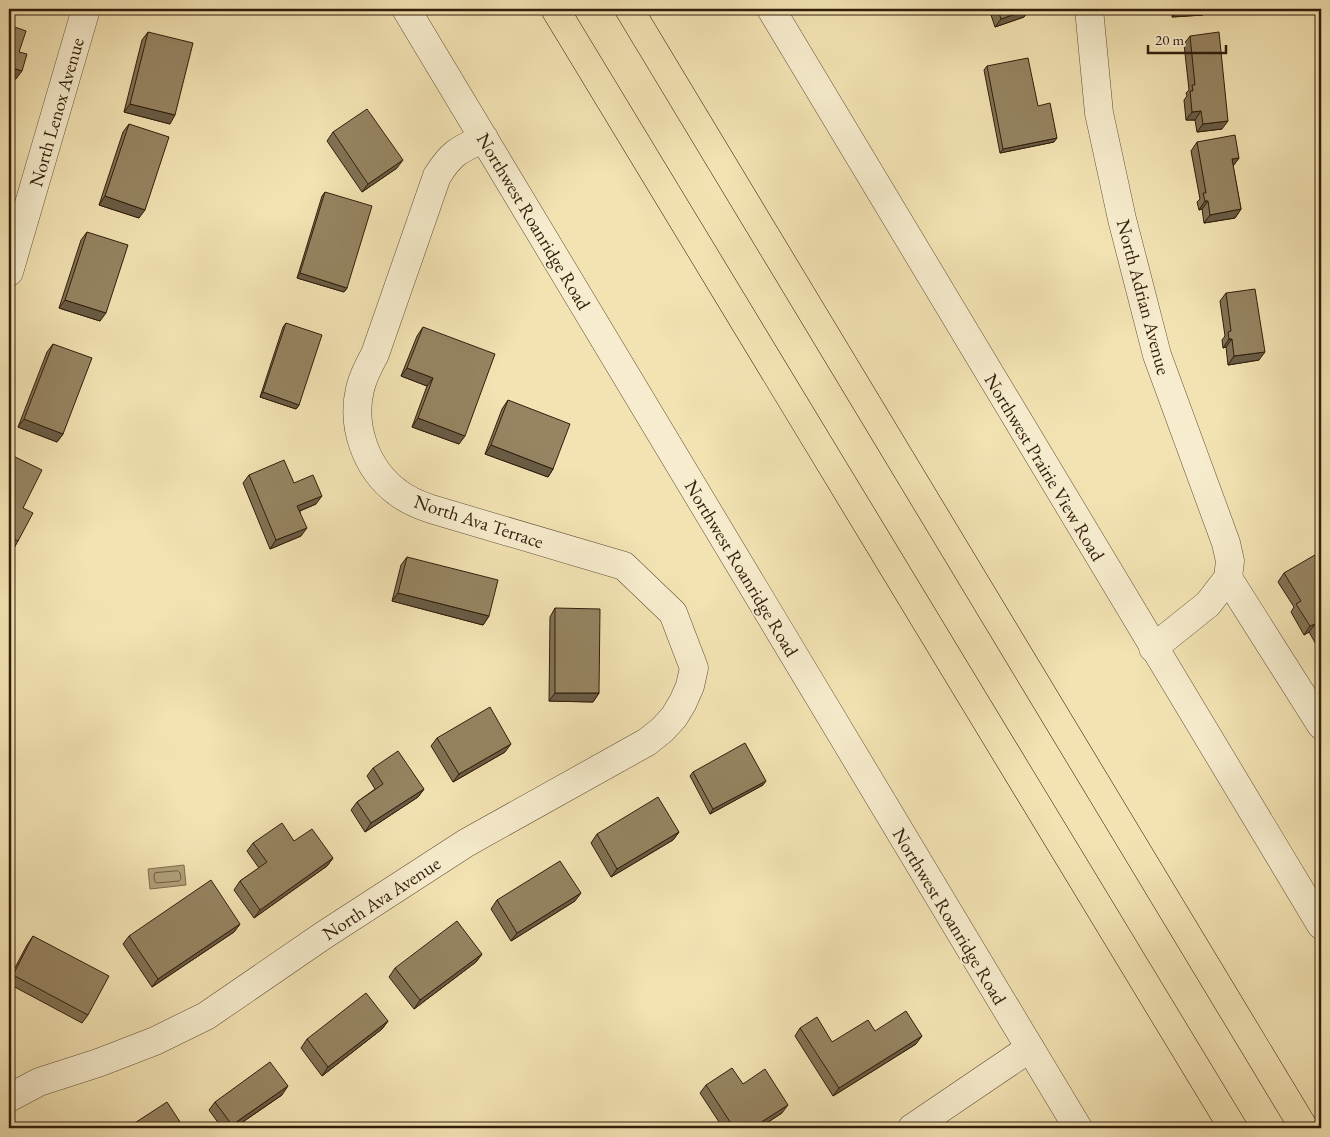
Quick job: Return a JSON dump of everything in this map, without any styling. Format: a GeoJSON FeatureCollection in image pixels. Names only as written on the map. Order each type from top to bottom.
{"type":"FeatureCollection","features":[{"type":"Feature","properties":{"kind":"highway"},"geometry":{"type":"LineString","coordinates":[[555,9],[1233,1128]]}},
{"type":"Feature","properties":{"kind":"highway"},"geometry":{"type":"LineString","coordinates":[[629,9],[1304,1128]]}},
{"type":"Feature","properties":{"kind":"street","name":"North Lenox Avenue"},"geometry":{"type":"LineString","coordinates":[[9,272],[86,9]]}},
{"type":"Feature","properties":{"kind":"street","name":"Northwest Roanridge Road"},"geometry":{"type":"LineString","coordinates":[[406,9],[1078,1128]]}},
{"type":"Feature","properties":{"kind":"street","name":"Northwest Prairie View Road"},"geometry":{"type":"LineString","coordinates":[[770,9],[1321,925]]}},
{"type":"Feature","properties":{"kind":"street","name":"North Adrian Avenue"},"geometry":{"type":"LineString","coordinates":[[1089,9],[1099,113],[1122,219],[1157,355],[1226,542],[1230,561],[1228,578]]}},
{"type":"Feature","properties":{"kind":"street","name":"North Ava Terrace"},"geometry":{"type":"LineString","coordinates":[[484,138],[460,149],[437,176],[376,354],[366,371],[360,389],[357,408],[358,427],[365,451],[371,464],[382,479],[396,492],[431,510],[624,566],[673,613],[684,643]]}},
{"type":"Feature","properties":{"kind":"street"},"geometry":{"type":"LineString","coordinates":[[1154,648],[1208,604],[1228,578],[1321,725]]}},
{"type":"Feature","properties":{"kind":"street","name":"North Ava Avenue"},"geometry":{"type":"LineString","coordinates":[[9,1098],[39,1082],[98,1063],[155,1041],[206,1016],[324,935],[466,843],[647,742],[674,717],[690,686],[694,668],[684,643]]}},
{"type":"Feature","properties":{"kind":"street"},"geometry":{"type":"LineString","coordinates":[[912,1128],[1030,1048]]}},
{"type":"Feature","properties":{"kind":"water"},"geometry":{"type":"Polygon","coordinates":[[[184,865],[186,885],[150,889],[148,869],[184,865]]]}},
{"type":"Feature","properties":{"kind":"building"},"geometry":{"type":"Polygon","coordinates":[[[998,9],[1029,9],[1001,19],[998,9]]]}},
{"type":"Feature","properties":{"kind":"building"},"geometry":{"type":"Polygon","coordinates":[[[9,25],[26,31],[19,52],[27,54],[22,71],[13,68],[9,80],[9,25]]]}},
{"type":"Feature","properties":{"kind":"building"},"geometry":{"type":"Polygon","coordinates":[[[148,32],[193,43],[175,115],[130,104],[148,32]]]}},
{"type":"Feature","properties":{"kind":"building"},"geometry":{"type":"Polygon","coordinates":[[[1219,32],[1228,121],[1203,124],[1201,111],[1192,112],[1190,91],[1193,91],[1192,85],[1195,85],[1190,36],[1219,32]]]}},
{"type":"Feature","properties":{"kind":"building"},"geometry":{"type":"Polygon","coordinates":[[[1028,58],[1038,106],[1050,103],[1057,138],[1003,149],[987,66],[1028,58]]]}},
{"type":"Feature","properties":{"kind":"building"},"geometry":{"type":"Polygon","coordinates":[[[367,109],[403,160],[368,184],[333,132],[367,109]]]}},
{"type":"Feature","properties":{"kind":"building"},"geometry":{"type":"Polygon","coordinates":[[[129,124],[169,137],[145,210],[105,196],[129,124]]]}},
{"type":"Feature","properties":{"kind":"building"},"geometry":{"type":"Polygon","coordinates":[[[1235,135],[1239,158],[1232,159],[1241,209],[1210,215],[1208,201],[1205,201],[1203,193],[1206,193],[1197,142],[1235,135]]]}},
{"type":"Feature","properties":{"kind":"building"},"geometry":{"type":"Polygon","coordinates":[[[325,192],[372,206],[347,288],[300,273],[325,192]]]}},
{"type":"Feature","properties":{"kind":"building"},"geometry":{"type":"Polygon","coordinates":[[[87,232],[128,245],[106,313],[65,300],[87,232]]]}},
{"type":"Feature","properties":{"kind":"building"},"geometry":{"type":"Polygon","coordinates":[[[1255,289],[1265,352],[1234,356],[1232,339],[1229,339],[1228,332],[1231,331],[1226,293],[1255,289]]]}},
{"type":"Feature","properties":{"kind":"building"},"geometry":{"type":"Polygon","coordinates":[[[286,323],[322,335],[299,405],[263,392],[286,323]]]}},
{"type":"Feature","properties":{"kind":"building"},"geometry":{"type":"Polygon","coordinates":[[[423,327],[495,354],[465,436],[418,418],[433,378],[407,368],[423,327]]]}},
{"type":"Feature","properties":{"kind":"building"},"geometry":{"type":"Polygon","coordinates":[[[53,344],[92,358],[63,434],[24,419],[53,344]]]}},
{"type":"Feature","properties":{"kind":"building"},"geometry":{"type":"Polygon","coordinates":[[[508,400],[570,424],[553,469],[491,445],[508,400]]]}},
{"type":"Feature","properties":{"kind":"building"},"geometry":{"type":"Polygon","coordinates":[[[9,454],[42,470],[23,508],[33,513],[18,541],[9,536],[9,454]]]}},
{"type":"Feature","properties":{"kind":"building"},"geometry":{"type":"Polygon","coordinates":[[[284,460],[294,483],[313,475],[322,496],[297,506],[307,528],[276,540],[249,475],[284,460]]]}},
{"type":"Feature","properties":{"kind":"building"},"geometry":{"type":"Polygon","coordinates":[[[1320,552],[1321,635],[1315,624],[1310,626],[1296,604],[1301,601],[1284,573],[1320,552]]]}},
{"type":"Feature","properties":{"kind":"building"},"geometry":{"type":"Polygon","coordinates":[[[407,557],[498,580],[489,616],[398,593],[407,557]]]}},
{"type":"Feature","properties":{"kind":"building"},"geometry":{"type":"Polygon","coordinates":[[[555,608],[600,609],[599,693],[555,693],[555,608]]]}},
{"type":"Feature","properties":{"kind":"building"},"geometry":{"type":"Polygon","coordinates":[[[490,707],[511,744],[459,774],[437,738],[490,707]]]}},
{"type":"Feature","properties":{"kind":"building"},"geometry":{"type":"Polygon","coordinates":[[[745,743],[766,781],[713,809],[693,772],[745,743]]]}},
{"type":"Feature","properties":{"kind":"building"},"geometry":{"type":"Polygon","coordinates":[[[398,751],[424,789],[371,823],[357,802],[383,784],[373,768],[398,751]]]}},
{"type":"Feature","properties":{"kind":"building"},"geometry":{"type":"Polygon","coordinates":[[[658,797],[679,832],[617,869],[597,834],[658,797]]]}},
{"type":"Feature","properties":{"kind":"building"},"geometry":{"type":"Polygon","coordinates":[[[282,823],[294,841],[312,829],[333,858],[260,910],[240,881],[267,862],[253,843],[282,823]]]}},
{"type":"Feature","properties":{"kind":"building"},"geometry":{"type":"Polygon","coordinates":[[[560,861],[581,893],[517,933],[497,900],[560,861]]]}},
{"type":"Feature","properties":{"kind":"building"},"geometry":{"type":"Polygon","coordinates":[[[211,880],[240,924],[158,979],[129,936],[211,880]]]}},
{"type":"Feature","properties":{"kind":"building"},"geometry":{"type":"Polygon","coordinates":[[[457,921],[482,954],[420,1000],[395,968],[457,921]]]}},
{"type":"Feature","properties":{"kind":"building"},"geometry":{"type":"Polygon","coordinates":[[[33,936],[109,976],[88,1015],[13,975],[33,936]]]}},
{"type":"Feature","properties":{"kind":"building"},"geometry":{"type":"Polygon","coordinates":[[[366,993],[388,1021],[328,1067],[307,1039],[366,993]]]}},
{"type":"Feature","properties":{"kind":"building"},"geometry":{"type":"Polygon","coordinates":[[[906,1011],[922,1036],[839,1088],[800,1028],[817,1017],[832,1042],[868,1020],[875,1031],[906,1011]]]}},
{"type":"Feature","properties":{"kind":"building"},"geometry":{"type":"Polygon","coordinates":[[[270,1062],[288,1086],[232,1125],[215,1102],[270,1062]]]}},
{"type":"Feature","properties":{"kind":"building"},"geometry":{"type":"Polygon","coordinates":[[[732,1068],[743,1084],[765,1069],[788,1105],[752,1128],[734,1128],[706,1085],[732,1068]]]}},
{"type":"Feature","properties":{"kind":"building"},"geometry":{"type":"Polygon","coordinates":[[[167,1102],[184,1128],[127,1128],[167,1102]]]}},
{"type":"Feature","properties":{"kind":"building"},"geometry":{"type":"Polygon","coordinates":[[[636,1124],[638,1128],[627,1128],[636,1124]]]}}]}
